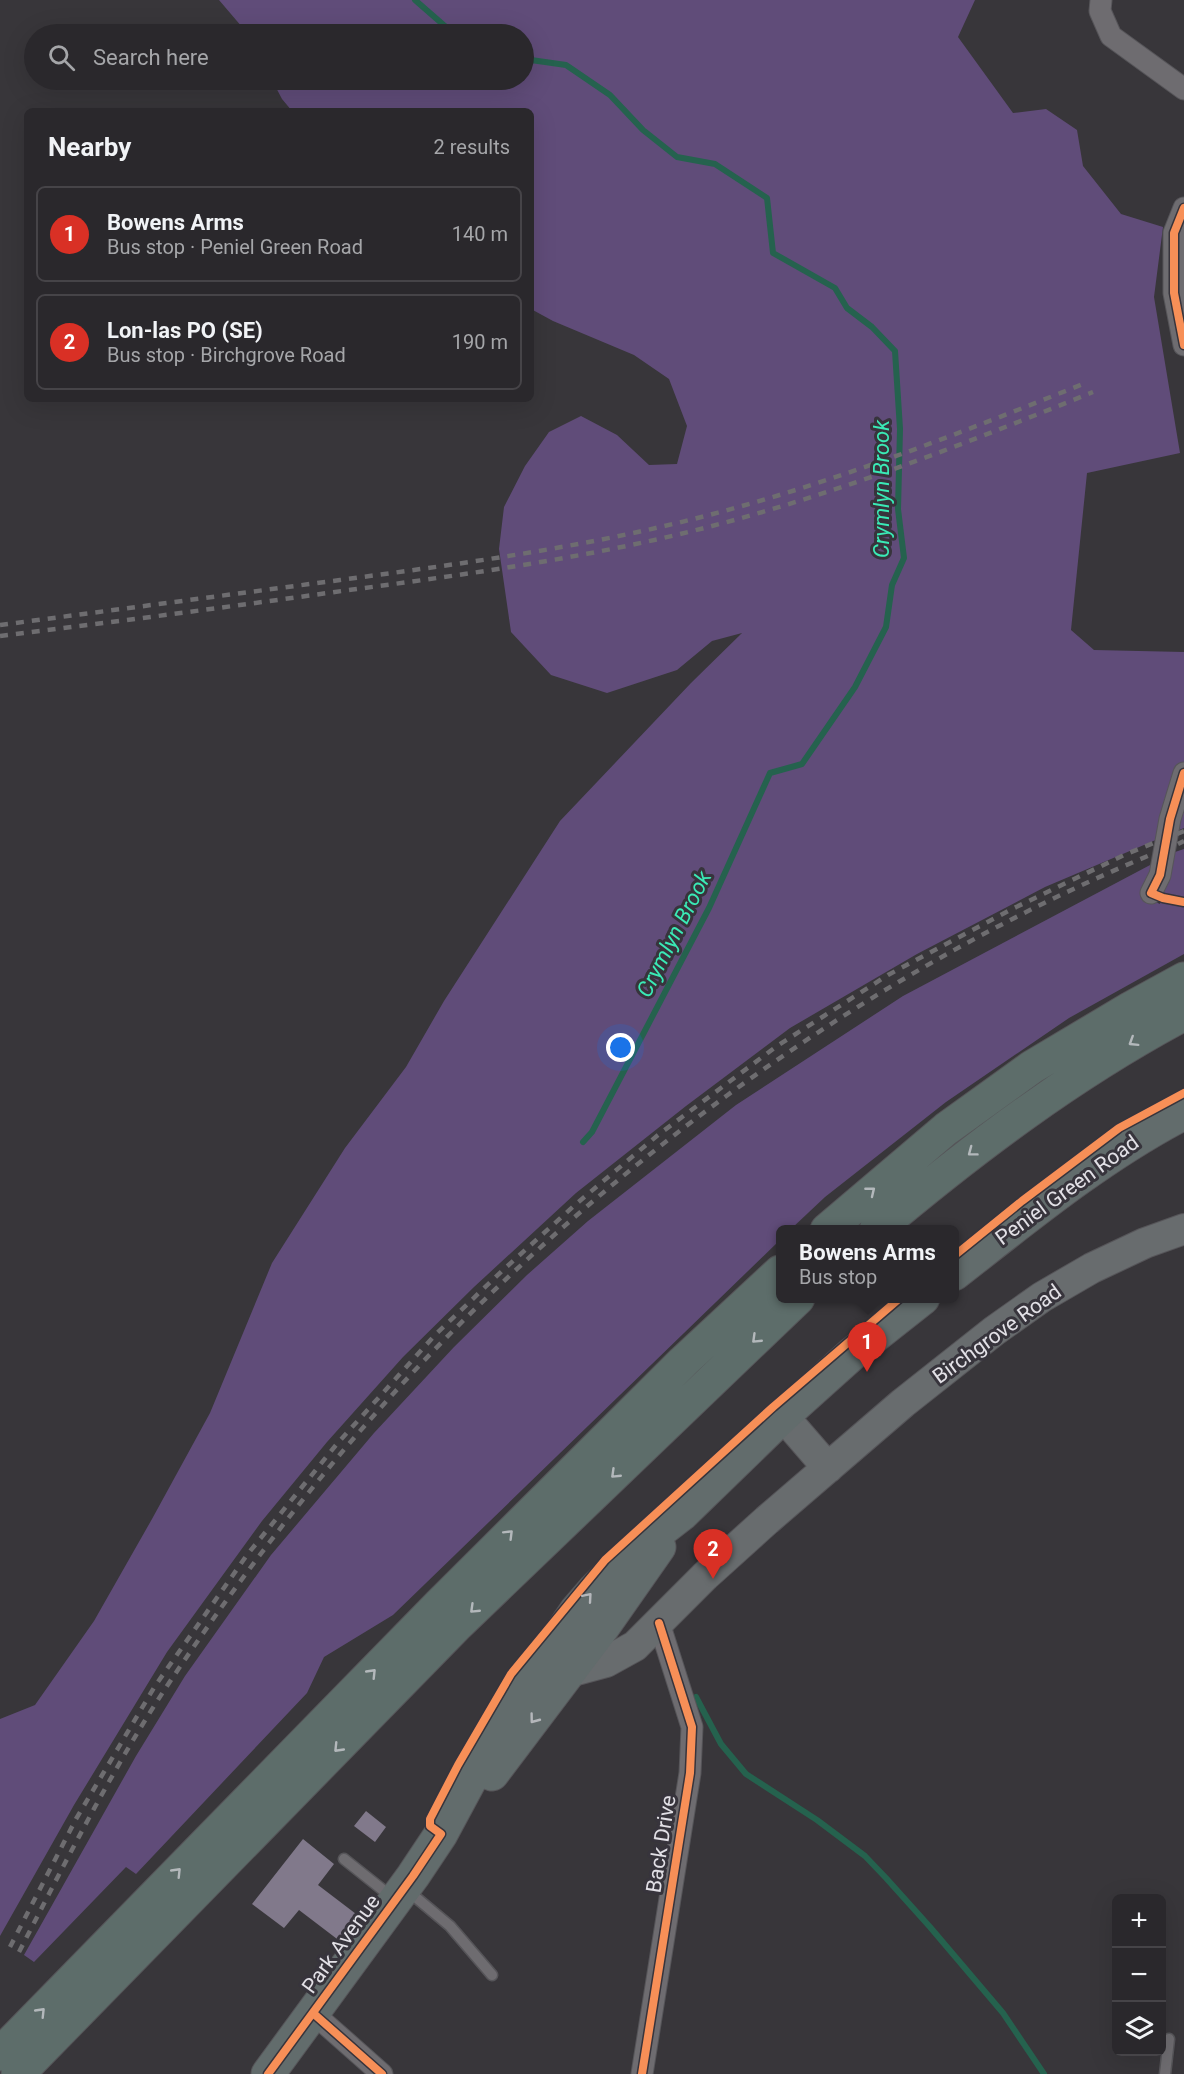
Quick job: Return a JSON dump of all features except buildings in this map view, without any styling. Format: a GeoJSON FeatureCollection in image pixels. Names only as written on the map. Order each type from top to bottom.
{"type":"FeatureCollection","features":[{"type":"Feature","properties":{"kind":"highway"},"geometry":{"type":"LineString","coordinates":[[833,1225],[946,1130],[1032,1067],[1184,979]]}},
{"type":"Feature","properties":{"kind":"highway"},"geometry":{"type":"LineString","coordinates":[[882,1225],[966,1156],[1050,1095],[1145,1034],[1184,1014]]}},
{"type":"Feature","properties":{"kind":"highway"},"geometry":{"type":"LineString","coordinates":[[0,2054],[431,1613],[683,1362],[776,1276]]}},
{"type":"Feature","properties":{"kind":"highway"},"geometry":{"type":"LineString","coordinates":[[18,2074],[458,1624],[794,1303]]}},
{"type":"Feature","properties":{"kind":"main road","name":"Peniel Green Road"},"geometry":{"type":"LineString","coordinates":[[959,1270],[1033,1212],[1091,1171],[1147,1132],[1184,1113]]}},
{"type":"Feature","properties":{"kind":"main road","name":"Birchgrove Road"},"geometry":{"type":"LineString","coordinates":[[569,1672],[619,1656],[635,1646],[705,1576],[828,1468],[903,1403],[994,1331],[1042,1297],[1113,1258],[1184,1229]]}},
{"type":"Feature","properties":{"kind":"main road"},"geometry":{"type":"LineString","coordinates":[[553,1644],[576,1611],[629,1555],[682,1514],[783,1416],[852,1354],[918,1303]]}},
{"type":"Feature","properties":{"kind":"main road"},"geometry":{"type":"LineString","coordinates":[[783,1416],[828,1468]]}},
{"type":"Feature","properties":{"kind":"main road"},"geometry":{"type":"LineString","coordinates":[[603,1627],[682,1514]]}},
{"type":"Feature","properties":{"kind":"main road","name":"Birchgrove Road"},"geometry":{"type":"LineString","coordinates":[[553,1644],[574,1632],[592,1627],[603,1627],[619,1632],[638,1631],[659,1623]]}},
{"type":"Feature","properties":{"kind":"main road","name":"Park Avenue"},"geometry":{"type":"LineString","coordinates":[[268,2074],[400,1894],[441,1834],[508,1754],[603,1627]]}},
{"type":"Feature","properties":{"kind":"main road","name":"Park Avenue"},"geometry":{"type":"LineString","coordinates":[[441,1834],[484,1754],[553,1644]]}},
{"type":"Feature","properties":{"kind":"street"},"geometry":{"type":"LineString","coordinates":[[1101,0],[1100,11],[1111,36],[1184,89]]}},
{"type":"Feature","properties":{"kind":"street"},"geometry":{"type":"LineString","coordinates":[[1184,208],[1174,233],[1174,293],[1184,345]]}},
{"type":"Feature","properties":{"kind":"street"},"geometry":{"type":"LineString","coordinates":[[1151,893],[1160,875],[1170,819],[1184,773]]}},
{"type":"Feature","properties":{"kind":"street","name":"Back Drive"},"geometry":{"type":"LineString","coordinates":[[642,2074],[690,1773],[692,1727],[659,1623]]}},
{"type":"Feature","properties":{"kind":"street"},"geometry":{"type":"LineString","coordinates":[[313,2013],[382,2074]]}},
{"type":"Feature","properties":{"kind":"lane"},"geometry":{"type":"LineString","coordinates":[[344,1859],[450,1926],[492,1975]]}},
{"type":"Feature","properties":{"kind":"lane"},"geometry":{"type":"LineString","coordinates":[[1165,2074],[1169,2039]]}},
{"type":"Feature","properties":{"kind":"shaded area"},"geometry":{"type":"Polygon","coordinates":[[[219,0],[975,0],[958,37],[1013,113],[1046,109],[1077,130],[1083,166],[1121,214],[1163,227],[1154,297],[1180,453],[1087,473],[1071,630],[1094,650],[1184,652],[1184,828],[1045,887],[917,954],[790,1028],[576,1193],[474,1287],[403,1357],[327,1442],[262,1521],[167,1652],[74,1805],[0,1936],[0,1719],[35,1705],[94,1621],[210,1413],[272,1263],[345,1148],[406,1067],[444,1001],[560,821],[691,683],[742,633],[712,641],[677,670],[607,693],[551,675],[511,632],[499,549],[504,507],[525,466],[549,432],[581,416],[617,435],[649,465],[677,464],[687,426],[669,379],[634,355],[534,311],[534,108],[290,108],[277,90],[534,90],[534,24],[239,24],[219,0]]]}},
{"type":"Feature","properties":{"kind":"shaded area"},"geometry":{"type":"Polygon","coordinates":[[[1184,849],[1184,954],[1069,1018],[946,1102],[825,1197],[795,1225],[776,1225],[776,1244],[393,1615],[324,1657],[307,1693],[136,1874],[126,1867],[34,1962],[24,1955],[136,1756],[185,1676],[271,1555],[374,1433],[454,1347],[527,1275],[588,1221],[736,1105],[903,996],[1152,864],[1141,896],[1160,904],[1175,852],[1184,849]]]}},
{"type":"Feature","properties":{"kind":"waterway","name":"Crymlyn Brook"},"geometry":{"type":"LineString","coordinates":[[415,0],[443,24]]}},
{"type":"Feature","properties":{"kind":"waterway","name":"Crymlyn Brook"},"geometry":{"type":"LineString","coordinates":[[534,60],[566,65],[610,95],[643,130],[677,157],[715,164],[767,198],[773,253],[835,288],[847,308],[872,327],[895,351],[900,429],[898,509],[904,558],[892,585],[886,627],[855,687],[802,764],[770,773],[709,908],[592,1132],[583,1142]]}},
{"type":"Feature","properties":{"kind":"waterway"},"geometry":{"type":"LineString","coordinates":[[696,1697],[721,1744],[746,1774],[817,1820],[865,1856],[886,1878],[1003,2013],[1044,2074]]}},
{"type":"Feature","properties":{"kind":"railway"},"geometry":{"type":"LineString","coordinates":[[0,625],[466,563],[673,524],[832,478],[935,442],[1088,382]]}},
{"type":"Feature","properties":{"kind":"railway"},"geometry":{"type":"LineString","coordinates":[[0,636],[468,574],[676,535],[835,489],[991,433],[1093,392]]}},
{"type":"Feature","properties":{"kind":"railway"},"geometry":{"type":"LineString","coordinates":[[1177,834],[1184,831]]}},
{"type":"Feature","properties":{"kind":"railway"},"geometry":{"type":"LineString","coordinates":[[1178,844],[1184,841]]}},
{"type":"Feature","properties":{"kind":"railway"},"geometry":{"type":"LineString","coordinates":[[10,1947],[76,1819],[155,1686],[247,1555],[336,1445],[435,1335],[576,1204],[658,1135],[777,1046],[888,975],[1010,910],[1156,842]]}},
{"type":"Feature","properties":{"kind":"railway"},"geometry":{"type":"LineString","coordinates":[[19,1952],[125,1753],[165,1689],[228,1598],[296,1509],[367,1423],[443,1341],[520,1266],[602,1194],[687,1126],[775,1061],[866,1002],[960,947],[1057,897],[1155,853]]}},
{"type":"Feature","properties":{"kind":"cycle path"},"geometry":{"type":"LineString","coordinates":[[1184,208],[1174,233],[1174,293],[1184,345]]}},
{"type":"Feature","properties":{"kind":"cycle path"},"geometry":{"type":"LineString","coordinates":[[1184,773],[1170,819],[1160,875],[1151,893],[1184,902]]}},
{"type":"Feature","properties":{"kind":"cycle path"},"geometry":{"type":"LineString","coordinates":[[959,1252],[1119,1128],[1184,1093]]}},
{"type":"Feature","properties":{"kind":"cycle path"},"geometry":{"type":"LineString","coordinates":[[268,2074],[413,1876],[441,1834],[430,1826],[430,1819],[458,1765],[511,1674],[605,1560],[773,1407],[894,1303]]}},
{"type":"Feature","properties":{"kind":"cycle path"},"geometry":{"type":"LineString","coordinates":[[642,2074],[690,1773],[692,1727],[659,1623]]}},
{"type":"Feature","properties":{"kind":"cycle path"},"geometry":{"type":"LineString","coordinates":[[313,2013],[382,2074]]}},
{"type":"Feature","properties":{"kind":"place","name":"Bowens Arms"},"geometry":{"type":"Point","coordinates":[867,1372]}},
{"type":"Feature","properties":{"kind":"place","name":"Lon-las PO (SE)"},"geometry":{"type":"Point","coordinates":[713,1579]}}]}
